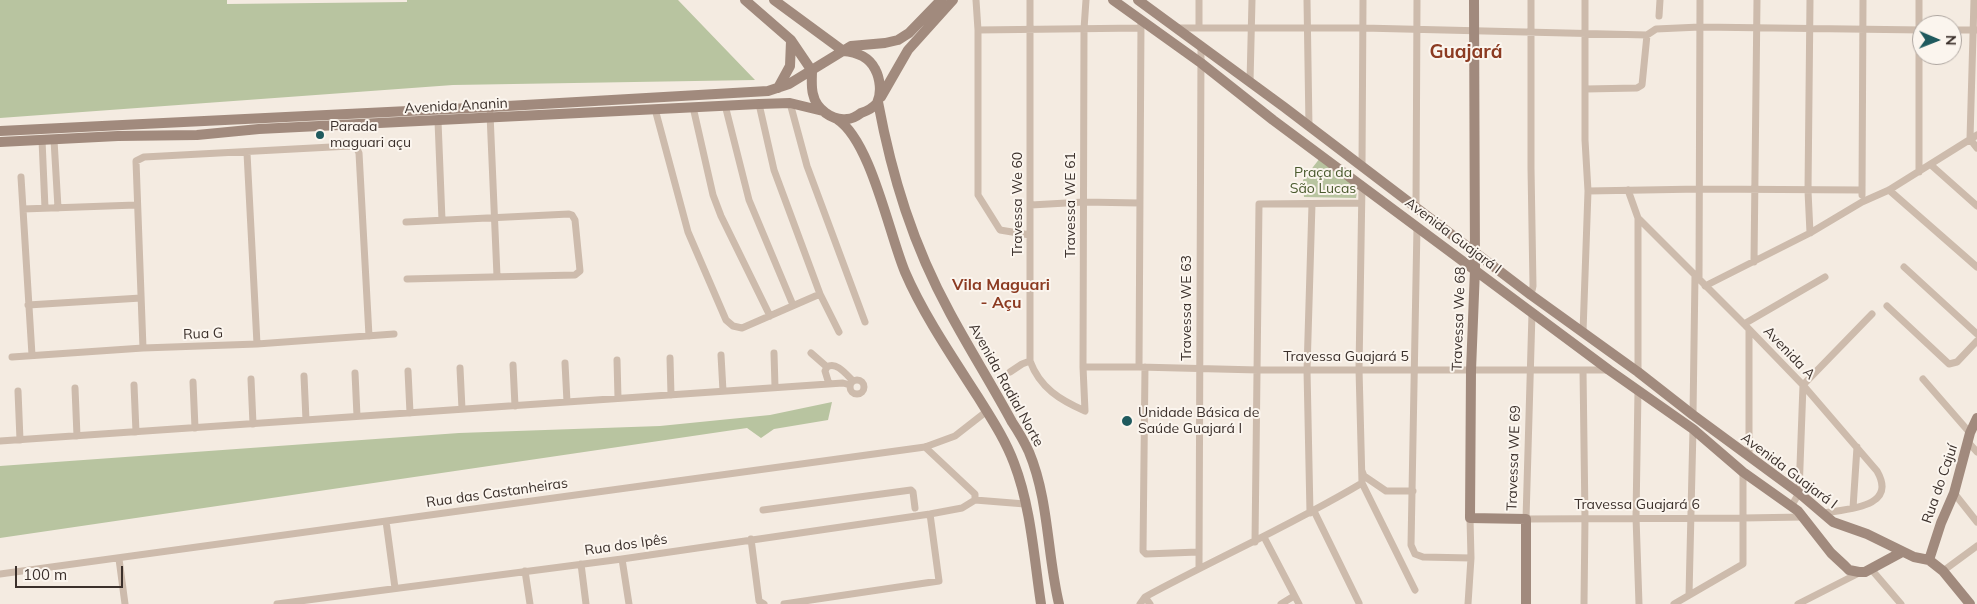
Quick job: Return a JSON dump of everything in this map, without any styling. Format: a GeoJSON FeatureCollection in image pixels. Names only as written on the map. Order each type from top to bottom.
{"type":"FeatureCollection","features":[{"type":"Feature","properties":{"kind":"main road"},"geometry":{"type":"LineString","coordinates":[[745,0],[791,40],[814,70],[812,94],[816,103],[823,111],[837,119],[850,119],[875,105],[908,50],[953,0]]}},
{"type":"Feature","properties":{"kind":"main road"},"geometry":{"type":"LineString","coordinates":[[774,0],[839,52],[859,54],[873,66],[879,83],[875,105]]}},
{"type":"Feature","properties":{"kind":"main road"},"geometry":{"type":"LineString","coordinates":[[814,70],[851,46],[879,44],[898,40],[909,33],[941,0]]}},
{"type":"Feature","properties":{"kind":"main road","name":"Avenida Guajará I"},"geometry":{"type":"LineString","coordinates":[[1113,0],[1141,24],[1200,63],[1273,120],[1362,184],[1610,370],[1693,429],[1744,472],[1792,505],[1804,516],[1839,561],[1849,570],[1860,572]]}},
{"type":"Feature","properties":{"kind":"main road","name":"Travessa We 68"},"geometry":{"type":"LineString","coordinates":[[1470,518],[1471,370],[1475,269],[1474,0]]}},
{"type":"Feature","properties":{"kind":"main road","name":"Avenida Guajará I"},"geometry":{"type":"LineString","coordinates":[[1142,1],[1200,48],[1250,82],[1532,295],[1638,372],[1799,493],[1834,522],[1867,534],[1902,552],[1929,560],[1943,570],[1971,604]]}},
{"type":"Feature","properties":{"kind":"main road"},"geometry":{"type":"LineString","coordinates":[[778,88],[790,66],[791,40]]}},
{"type":"Feature","properties":{"kind":"main road","name":"Avenida Ananin"},"geometry":{"type":"LineString","coordinates":[[0,130],[490,107],[758,92],[778,88],[814,70]]}},
{"type":"Feature","properties":{"kind":"main road","name":"Avenida Ananin"},"geometry":{"type":"LineString","coordinates":[[0,142],[118,136],[191,135],[259,129],[759,104],[790,103],[823,111]]}},
{"type":"Feature","properties":{"kind":"main road","name":"Avenida Radial Norte"},"geometry":{"type":"LineString","coordinates":[[875,105],[896,182],[927,268],[950,313],[1028,450],[1034,466],[1044,506],[1059,604]]}},
{"type":"Feature","properties":{"kind":"main road","name":"Avenida Radial Norte"},"geometry":{"type":"LineString","coordinates":[[837,119],[849,129],[864,156],[905,273],[948,350],[987,411],[1014,462],[1025,504],[1041,604]]}},
{"type":"Feature","properties":{"kind":"main road"},"geometry":{"type":"LineString","coordinates":[[190,121],[191,135]]}},
{"type":"Feature","properties":{"kind":"main road","name":"Rua do Cajuí"},"geometry":{"type":"LineString","coordinates":[[1929,560],[1941,522],[1954,493],[1969,438],[1977,418]]}},
{"type":"Feature","properties":{"kind":"main road","name":"Travessa Guajará 6"},"geometry":{"type":"LineString","coordinates":[[1470,518],[1526,519]]}},
{"type":"Feature","properties":{"kind":"main road","name":"Travessa WE 69"},"geometry":{"type":"LineString","coordinates":[[1526,519],[1526,604]]}},
{"type":"Feature","properties":{"kind":"main road"},"geometry":{"type":"LineString","coordinates":[[1860,572],[1871,569],[1902,552]]}},
{"type":"Feature","properties":{"kind":"street"},"geometry":{"type":"LineString","coordinates":[[976,0],[978,30],[978,195],[1000,230],[1030,235]]}},
{"type":"Feature","properties":{"kind":"street","name":"Travessa We 60"},"geometry":{"type":"LineString","coordinates":[[1030,0],[1030,361],[1041,382],[1057,395],[1085,411]]}},
{"type":"Feature","properties":{"kind":"street","name":"Travessa WE 61"},"geometry":{"type":"LineString","coordinates":[[1085,411],[1083,368],[1084,28],[1086,0]]}},
{"type":"Feature","properties":{"kind":"street"},"geometry":{"type":"LineString","coordinates":[[1199,0],[1199,27]]}},
{"type":"Feature","properties":{"kind":"street"},"geometry":{"type":"LineString","coordinates":[[1250,82],[1252,0]]}},
{"type":"Feature","properties":{"kind":"street"},"geometry":{"type":"LineString","coordinates":[[1307,0],[1309,128]]}},
{"type":"Feature","properties":{"kind":"street"},"geometry":{"type":"LineString","coordinates":[[1362,166],[1363,0]]}},
{"type":"Feature","properties":{"kind":"street"},"geometry":{"type":"LineString","coordinates":[[1416,208],[1417,0]]}},
{"type":"Feature","properties":{"kind":"street"},"geometry":{"type":"LineString","coordinates":[[1531,0],[1532,295]]}},
{"type":"Feature","properties":{"kind":"street"},"geometry":{"type":"LineString","coordinates":[[1583,332],[1588,192],[1585,140],[1585,0]]}},
{"type":"Feature","properties":{"kind":"street"},"geometry":{"type":"LineString","coordinates":[[1659,16],[1660,0]]}},
{"type":"Feature","properties":{"kind":"street"},"geometry":{"type":"LineString","coordinates":[[1693,415],[1700,189],[1700,0]]}},
{"type":"Feature","properties":{"kind":"street"},"geometry":{"type":"LineString","coordinates":[[1754,262],[1757,0]]}},
{"type":"Feature","properties":{"kind":"street"},"geometry":{"type":"LineString","coordinates":[[1810,0],[1808,191],[1810,233]]}},
{"type":"Feature","properties":{"kind":"street"},"geometry":{"type":"LineString","coordinates":[[1862,202],[1864,0]]}},
{"type":"Feature","properties":{"kind":"street"},"geometry":{"type":"LineString","coordinates":[[1919,0],[1920,15]]}},
{"type":"Feature","properties":{"kind":"street"},"geometry":{"type":"LineString","coordinates":[[1974,0],[1975,30],[1970,139],[1977,148]]}},
{"type":"Feature","properties":{"kind":"street"},"geometry":{"type":"LineString","coordinates":[[978,30],[1084,28],[1141,24],[1139,203],[1143,551],[1146,554],[1198,552]]}},
{"type":"Feature","properties":{"kind":"street"},"geometry":{"type":"LineString","coordinates":[[1177,28],[1363,28],[1647,35],[1656,29],[1700,26],[1912,30]]}},
{"type":"Feature","properties":{"kind":"street"},"geometry":{"type":"LineString","coordinates":[[1962,30],[1975,30]]}},
{"type":"Feature","properties":{"kind":"street"},"geometry":{"type":"LineString","coordinates":[[1586,89],[1637,88],[1642,85],[1644,81],[1647,35]]}},
{"type":"Feature","properties":{"kind":"street","name":"Travessa WE 63"},"geometry":{"type":"LineString","coordinates":[[1199,568],[1200,48]]}},
{"type":"Feature","properties":{"kind":"street"},"geometry":{"type":"LineString","coordinates":[[1919,172],[1921,65]]}},
{"type":"Feature","properties":{"kind":"street"},"geometry":{"type":"LineString","coordinates":[[790,103],[807,166],[865,322]]}},
{"type":"Feature","properties":{"kind":"street"},"geometry":{"type":"LineString","coordinates":[[759,104],[774,170],[820,294],[839,332]]}},
{"type":"Feature","properties":{"kind":"street"},"geometry":{"type":"LineString","coordinates":[[725,106],[749,200],[793,305]]}},
{"type":"Feature","properties":{"kind":"street"},"geometry":{"type":"LineString","coordinates":[[490,107],[497,276]]}},
{"type":"Feature","properties":{"kind":"street"},"geometry":{"type":"LineString","coordinates":[[693,107],[713,195],[721,216],[770,316]]}},
{"type":"Feature","properties":{"kind":"street"},"geometry":{"type":"LineString","coordinates":[[655,109],[688,232],[726,320],[733,326],[742,328],[820,294]]}},
{"type":"Feature","properties":{"kind":"street"},"geometry":{"type":"LineString","coordinates":[[438,121],[442,220]]}},
{"type":"Feature","properties":{"kind":"street"},"geometry":{"type":"LineString","coordinates":[[1705,286],[1810,233],[1862,202],[1889,190],[1977,135]]}},
{"type":"Feature","properties":{"kind":"street"},"geometry":{"type":"LineString","coordinates":[[42,140],[45,208]]}},
{"type":"Feature","properties":{"kind":"street"},"geometry":{"type":"LineString","coordinates":[[54,140],[58,208]]}},
{"type":"Feature","properties":{"kind":"street"},"geometry":{"type":"LineString","coordinates":[[143,348],[136,205],[136,161],[138,159],[144,157],[350,146],[356,147],[359,153],[369,336]]}},
{"type":"Feature","properties":{"kind":"street"},"geometry":{"type":"LineString","coordinates":[[247,153],[257,344]]}},
{"type":"Feature","properties":{"kind":"street"},"geometry":{"type":"LineString","coordinates":[[1931,165],[1977,206]]}},
{"type":"Feature","properties":{"kind":"street"},"geometry":{"type":"LineString","coordinates":[[21,178],[32,355]]}},
{"type":"Feature","properties":{"kind":"street"},"geometry":{"type":"LineString","coordinates":[[1362,184],[1360,369],[1362,483],[1415,590]]}},
{"type":"Feature","properties":{"kind":"street"},"geometry":{"type":"LineString","coordinates":[[1588,192],[1700,189],[1861,190]]}},
{"type":"Feature","properties":{"kind":"street","name":"Avenida A"},"geometry":{"type":"LineString","coordinates":[[1628,190],[1638,218],[1803,385],[1877,471],[1882,480],[1882,487],[1876,500],[1869,504],[1824,513]]}},
{"type":"Feature","properties":{"kind":"street"},"geometry":{"type":"LineString","coordinates":[[1889,190],[1977,267]]}},
{"type":"Feature","properties":{"kind":"street"},"geometry":{"type":"LineString","coordinates":[[1030,205],[1084,202],[1139,203]]}},
{"type":"Feature","properties":{"kind":"street"},"geometry":{"type":"LineString","coordinates":[[1255,542],[1259,204],[1361,204]]}},
{"type":"Feature","properties":{"kind":"street"},"geometry":{"type":"LineString","coordinates":[[1312,204],[1307,370],[1312,512],[1359,603]]}},
{"type":"Feature","properties":{"kind":"street"},"geometry":{"type":"LineString","coordinates":[[23,210],[136,205]]}},
{"type":"Feature","properties":{"kind":"street"},"geometry":{"type":"LineString","coordinates":[[406,222],[569,214],[575,220],[580,271],[576,275],[407,279]]}},
{"type":"Feature","properties":{"kind":"street"},"geometry":{"type":"LineString","coordinates":[[1638,218],[1638,372]]}},
{"type":"Feature","properties":{"kind":"street"},"geometry":{"type":"LineString","coordinates":[[1416,226],[1411,545],[1414,554],[1423,557],[1471,558]]}},
{"type":"Feature","properties":{"kind":"street"},"geometry":{"type":"LineString","coordinates":[[1904,267],[1977,334]]}},
{"type":"Feature","properties":{"kind":"street"},"geometry":{"type":"LineString","coordinates":[[1749,457],[1747,327],[1825,277]]}},
{"type":"Feature","properties":{"kind":"street"},"geometry":{"type":"LineString","coordinates":[[28,305],[140,298]]}},
{"type":"Feature","properties":{"kind":"street"},"geometry":{"type":"LineString","coordinates":[[1887,306],[1950,364],[1957,362],[1977,341]]}},
{"type":"Feature","properties":{"kind":"street","name":"Travessa WE 69"},"geometry":{"type":"LineString","coordinates":[[1526,519],[1532,312]]}},
{"type":"Feature","properties":{"kind":"street"},"geometry":{"type":"LineString","coordinates":[[1792,505],[1799,493],[1803,385],[1872,314]]}},
{"type":"Feature","properties":{"kind":"street","name":"Rua G"},"geometry":{"type":"LineString","coordinates":[[12,357],[143,348],[257,344],[394,334]]}},
{"type":"Feature","properties":{"kind":"street"},"geometry":{"type":"LineString","coordinates":[[774,353],[775,388]]}},
{"type":"Feature","properties":{"kind":"street"},"geometry":{"type":"LineString","coordinates":[[812,353],[827,367]]}},
{"type":"Feature","properties":{"kind":"street"},"geometry":{"type":"LineString","coordinates":[[721,355],[723,391]]}},
{"type":"Feature","properties":{"kind":"street"},"geometry":{"type":"LineString","coordinates":[[670,358],[672,395]]}},
{"type":"Feature","properties":{"kind":"street"},"geometry":{"type":"LineString","coordinates":[[617,360],[618,398]]}},
{"type":"Feature","properties":{"kind":"street"},"geometry":{"type":"LineString","coordinates":[[1010,372],[1030,361]]}},
{"type":"Feature","properties":{"kind":"street"},"geometry":{"type":"LineString","coordinates":[[565,363],[567,402]]}},
{"type":"Feature","properties":{"kind":"street"},"geometry":{"type":"LineString","coordinates":[[0,441],[852,383],[835,365],[831,364],[825,371],[828,384]]}},
{"type":"Feature","properties":{"kind":"street"},"geometry":{"type":"LineString","coordinates":[[513,365],[515,406]]}},
{"type":"Feature","properties":{"kind":"street"},"geometry":{"type":"LineString","coordinates":[[460,368],[462,409]]}},
{"type":"Feature","properties":{"kind":"street","name":"Travessa Guajará 5"},"geometry":{"type":"LineString","coordinates":[[1083,368],[1610,370]]}},
{"type":"Feature","properties":{"kind":"street"},"geometry":{"type":"LineString","coordinates":[[1584,370],[1584,604]]}},
{"type":"Feature","properties":{"kind":"street"},"geometry":{"type":"LineString","coordinates":[[408,371],[410,413]]}},
{"type":"Feature","properties":{"kind":"street"},"geometry":{"type":"LineString","coordinates":[[355,373],[357,416]]}},
{"type":"Feature","properties":{"kind":"street"},"geometry":{"type":"LineString","coordinates":[[304,376],[306,420]]}},
{"type":"Feature","properties":{"kind":"street"},"geometry":{"type":"LineString","coordinates":[[251,378],[253,424]]}},
{"type":"Feature","properties":{"kind":"street"},"geometry":{"type":"LineString","coordinates":[[1923,380],[1969,438],[1977,452]]}},
{"type":"Feature","properties":{"kind":"street"},"geometry":{"type":"LineString","coordinates":[[193,382],[195,428]]}},
{"type":"Feature","properties":{"kind":"street"},"geometry":{"type":"LineString","coordinates":[[134,385],[136,432]]}},
{"type":"Feature","properties":{"kind":"street"},"geometry":{"type":"LineString","coordinates":[[75,388],[77,436]]}},
{"type":"Feature","properties":{"kind":"street"},"geometry":{"type":"LineString","coordinates":[[1638,390],[1636,517],[1639,604]]}},
{"type":"Feature","properties":{"kind":"street"},"geometry":{"type":"LineString","coordinates":[[18,391],[20,440]]}},
{"type":"Feature","properties":{"kind":"street","name":"Rua das Castanheiras"},"geometry":{"type":"LineString","coordinates":[[0,574],[925,447],[955,436],[987,411]]}},
{"type":"Feature","properties":{"kind":"street"},"geometry":{"type":"LineString","coordinates":[[1689,595],[1693,429]]}},
{"type":"Feature","properties":{"kind":"street"},"geometry":{"type":"LineString","coordinates":[[925,447],[973,492],[975,500],[1025,504]]}},
{"type":"Feature","properties":{"kind":"street"},"geometry":{"type":"LineString","coordinates":[[1853,508],[1857,447]]}},
{"type":"Feature","properties":{"kind":"street"},"geometry":{"type":"LineString","coordinates":[[1362,471],[1364,476],[1386,491],[1413,491]]}},
{"type":"Feature","properties":{"kind":"street"},"geometry":{"type":"LineString","coordinates":[[1674,604],[1743,564],[1744,472]]}},
{"type":"Feature","properties":{"kind":"street"},"geometry":{"type":"LineString","coordinates":[[1140,604],[1146,597],[1199,568],[1255,542],[1362,483]]}},
{"type":"Feature","properties":{"kind":"street"},"geometry":{"type":"LineString","coordinates":[[763,510],[911,490],[913,492],[915,508]]}},
{"type":"Feature","properties":{"kind":"street"},"geometry":{"type":"LineString","coordinates":[[1954,493],[1977,522]]}},
{"type":"Feature","properties":{"kind":"street","name":"Rua dos Ipês"},"geometry":{"type":"LineString","coordinates":[[277,604],[581,564],[930,514],[962,508],[975,500]]}},
{"type":"Feature","properties":{"kind":"street"},"geometry":{"type":"LineString","coordinates":[[784,604],[939,581],[930,514]]}},
{"type":"Feature","properties":{"kind":"street","name":"Travessa Guajará 6"},"geometry":{"type":"LineString","coordinates":[[1526,519],[1804,516]]}},
{"type":"Feature","properties":{"kind":"street"},"geometry":{"type":"LineString","coordinates":[[1468,604],[1471,558],[1470,518]]}},
{"type":"Feature","properties":{"kind":"street"},"geometry":{"type":"LineString","coordinates":[[386,521],[395,588]]}},
{"type":"Feature","properties":{"kind":"street"},"geometry":{"type":"LineString","coordinates":[[1264,537],[1299,604]]}},
{"type":"Feature","properties":{"kind":"street"},"geometry":{"type":"LineString","coordinates":[[751,539],[762,603]]}},
{"type":"Feature","properties":{"kind":"street"},"geometry":{"type":"LineString","coordinates":[[1943,570],[1977,546]]}},
{"type":"Feature","properties":{"kind":"street"},"geometry":{"type":"LineString","coordinates":[[622,558],[629,604]]}},
{"type":"Feature","properties":{"kind":"street"},"geometry":{"type":"LineString","coordinates":[[119,559],[125,604]]}},
{"type":"Feature","properties":{"kind":"street"},"geometry":{"type":"LineString","coordinates":[[581,564],[586,604]]}},
{"type":"Feature","properties":{"kind":"street"},"geometry":{"type":"LineString","coordinates":[[1871,569],[1901,604]]}},
{"type":"Feature","properties":{"kind":"street"},"geometry":{"type":"LineString","coordinates":[[525,571],[530,604]]}},
{"type":"Feature","properties":{"kind":"street"},"geometry":{"type":"LineString","coordinates":[[1798,604],[1860,572]]}},
{"type":"Feature","properties":{"kind":"street"},"geometry":{"type":"LineString","coordinates":[[1281,604],[1294,596]]}},
{"type":"Feature","properties":{"kind":"street"},"geometry":{"type":"LineString","coordinates":[[1146,597],[1150,604]]}},
{"type":"Feature","properties":{"kind":"street"},"geometry":{"type":"LineString","coordinates":[[1971,604],[1977,601]]}},
{"type":"Feature","properties":{"kind":"green space"},"geometry":{"type":"Polygon","coordinates":[[[0,0],[227,0],[227,4],[407,2],[407,0],[678,0],[755,80],[453,85],[0,118],[0,0]]]}},
{"type":"Feature","properties":{"kind":"green space","name":"Praça da São Lucas"},"geometry":{"type":"Polygon","coordinates":[[[1320,158],[1358,186],[1356,198],[1304,197],[1303,180],[1320,158]]]}},
{"type":"Feature","properties":{"kind":"green space"},"geometry":{"type":"Polygon","coordinates":[[[832,402],[828,420],[774,429],[761,438],[747,428],[0,538],[0,466],[459,433],[660,426],[770,415],[832,402]]]}},
{"type":"Feature","properties":{"kind":"place","name":"Parada maguari açu"},"geometry":{"type":"Point","coordinates":[320,135]}},
{"type":"Feature","properties":{"kind":"place","name":"Unidade Básica de Saúde Guajará I"},"geometry":{"type":"Point","coordinates":[1127,421]}},
{"type":"Feature","properties":{"kind":"district","name":"Guajará"},"geometry":{"type":"Point","coordinates":[1466,52]}},
{"type":"Feature","properties":{"kind":"district","name":"Vila Maguari - Açu"},"geometry":{"type":"Point","coordinates":[1001,294]}}]}
